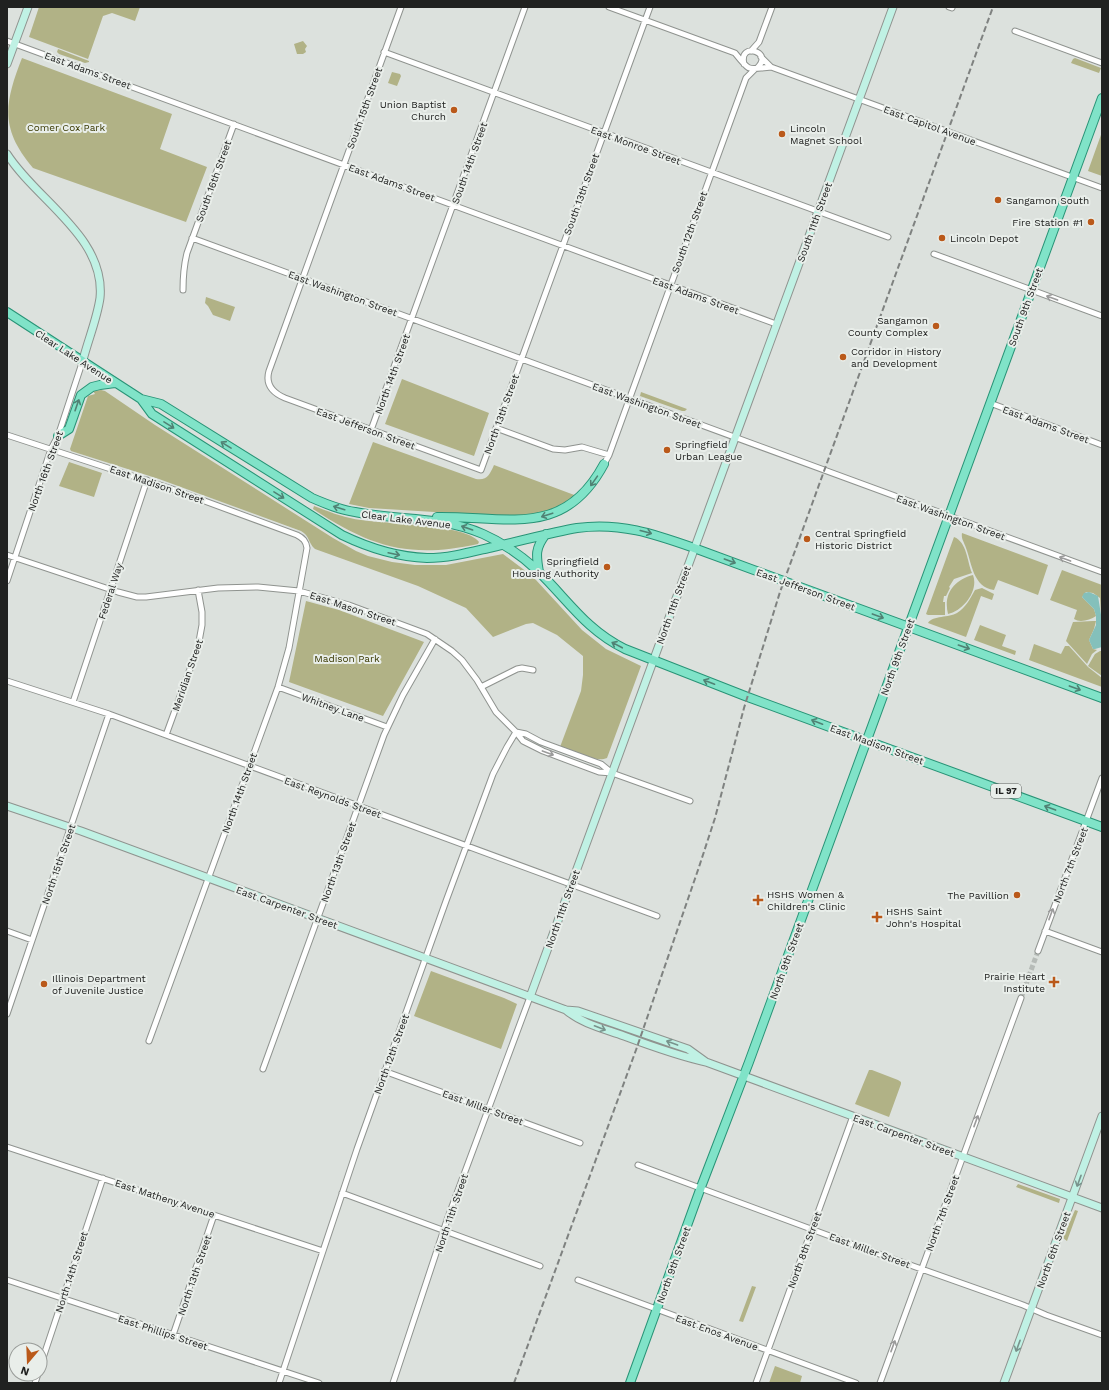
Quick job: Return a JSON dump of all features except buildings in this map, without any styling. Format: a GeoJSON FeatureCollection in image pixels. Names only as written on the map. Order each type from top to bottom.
{"type":"FeatureCollection","features":[{"type":"Feature","properties":{"kind":"main road","name":"South 9th Street"},"geometry":{"type":"LineString","coordinates":[[948,516],[1102,98]]}},
{"type":"Feature","properties":{"kind":"main road","name":"Clear Lake Avenue"},"geometry":{"type":"LineString","coordinates":[[7,312],[141,399],[161,404],[312,498],[339,509],[355,512],[431,519],[451,523],[484,534],[503,545]]}},
{"type":"Feature","properties":{"kind":"main road"},"geometry":{"type":"LineString","coordinates":[[58,436],[69,429],[81,394],[92,387],[115,383]]}},
{"type":"Feature","properties":{"kind":"main road","name":"Clear Lake Avenue"},"geometry":{"type":"LineString","coordinates":[[141,399],[152,414],[342,535],[369,547],[399,555],[427,558],[461,554],[503,545]]}},
{"type":"Feature","properties":{"kind":"main road"},"geometry":{"type":"LineString","coordinates":[[403,517],[458,517],[519,520],[537,519],[561,510],[581,496],[594,482],[604,464]]}},
{"type":"Feature","properties":{"kind":"main road","name":"North 9th Street"},"geometry":{"type":"LineString","coordinates":[[630,1383],[701,1188],[744,1076],[948,516]]}},
{"type":"Feature","properties":{"kind":"main road","name":"East Jefferson Street"},"geometry":{"type":"LineString","coordinates":[[503,545],[546,534],[590,526],[622,527],[657,535],[1102,698]]}},
{"type":"Feature","properties":{"kind":"main road"},"geometry":{"type":"LineString","coordinates":[[539,572],[536,557],[537,550],[546,534]]}},
{"type":"Feature","properties":{"kind":"main road","name":"East Madison Street"},"geometry":{"type":"LineString","coordinates":[[503,545],[518,554],[539,572],[584,622],[600,635],[616,645],[653,661],[1102,827]]}},
{"type":"Feature","properties":{"kind":"street"},"geometry":{"type":"LineString","coordinates":[[7,64],[28,7]]}},
{"type":"Feature","properties":{"kind":"street","name":"South 15th Street"},"geometry":{"type":"LineString","coordinates":[[302,278],[401,7]]}},
{"type":"Feature","properties":{"kind":"street","name":"South 14th Street"},"geometry":{"type":"LineString","coordinates":[[412,318],[525,7]]}},
{"type":"Feature","properties":{"kind":"street"},"geometry":{"type":"LineString","coordinates":[[609,7],[735,53],[756,51],[761,56]]}},
{"type":"Feature","properties":{"kind":"street","name":"South 13th Street"},"geometry":{"type":"LineString","coordinates":[[521,359],[650,7]]}},
{"type":"Feature","properties":{"kind":"street"},"geometry":{"type":"LineString","coordinates":[[746,78],[743,58],[746,53],[759,42],[772,7]]}},
{"type":"Feature","properties":{"kind":"street","name":"South 11th Street"},"geometry":{"type":"LineString","coordinates":[[735,437],[892,7]]}},
{"type":"Feature","properties":{"kind":"street"},"geometry":{"type":"LineString","coordinates":[[1015,31],[1102,63]]}},
{"type":"Feature","properties":{"kind":"street","name":"East Adams Street"},"geometry":{"type":"LineString","coordinates":[[7,41],[776,324]]}},
{"type":"Feature","properties":{"kind":"street"},"geometry":{"type":"LineString","coordinates":[[756,68],[761,63],[759,42]]}},
{"type":"Feature","properties":{"kind":"street","name":"East Monroe Street"},"geometry":{"type":"LineString","coordinates":[[384,52],[888,237]]}},
{"type":"Feature","properties":{"kind":"street"},"geometry":{"type":"LineString","coordinates":[[735,53],[749,69],[771,66]]}},
{"type":"Feature","properties":{"kind":"street","name":"East Capitol Avenue"},"geometry":{"type":"LineString","coordinates":[[761,56],[771,66],[1102,188]]}},
{"type":"Feature","properties":{"kind":"street","name":"South 12th Street"},"geometry":{"type":"LineString","coordinates":[[629,398],[746,78],[756,68]]}},
{"type":"Feature","properties":{"kind":"street","name":"South 16th Street"},"geometry":{"type":"LineString","coordinates":[[192,238],[234,124]]}},
{"type":"Feature","properties":{"kind":"street"},"geometry":{"type":"LineString","coordinates":[[7,154],[21,173],[83,240],[95,263],[99,278],[100,298],[82,360]]}},
{"type":"Feature","properties":{"kind":"street"},"geometry":{"type":"LineString","coordinates":[[183,290],[185,262],[192,238]]}},
{"type":"Feature","properties":{"kind":"street","name":"East Washington Street"},"geometry":{"type":"LineString","coordinates":[[192,238],[1102,572]]}},
{"type":"Feature","properties":{"kind":"street"},"geometry":{"type":"LineString","coordinates":[[934,254],[1102,316]]}},
{"type":"Feature","properties":{"kind":"street","name":"East Jefferson Street"},"geometry":{"type":"LineString","coordinates":[[302,278],[268,371],[268,385],[277,395],[481,470]]}},
{"type":"Feature","properties":{"kind":"street","name":"North 14th Street"},"geometry":{"type":"LineString","coordinates":[[371,430],[412,318]]}},
{"type":"Feature","properties":{"kind":"street","name":"North 13th Street"},"geometry":{"type":"LineString","coordinates":[[481,470],[521,359]]}},
{"type":"Feature","properties":{"kind":"street","name":"North 16th Street"},"geometry":{"type":"LineString","coordinates":[[7,581],[51,449],[58,436],[82,360]]}},
{"type":"Feature","properties":{"kind":"street"},"geometry":{"type":"LineString","coordinates":[[604,464],[609,455],[629,398]]}},
{"type":"Feature","properties":{"kind":"street","name":"East Adams Street"},"geometry":{"type":"LineString","coordinates":[[990,403],[1101,442]]}},
{"type":"Feature","properties":{"kind":"street"},"geometry":{"type":"LineString","coordinates":[[496,428],[553,449],[564,450],[582,448],[609,455]]}},
{"type":"Feature","properties":{"kind":"street","name":"East Madison Street"},"geometry":{"type":"LineString","coordinates":[[7,435],[147,480],[297,534],[304,540]]}},
{"type":"Feature","properties":{"kind":"street","name":"North 11th Street"},"geometry":{"type":"LineString","coordinates":[[394,1383],[444,1231],[735,437]]}},
{"type":"Feature","properties":{"kind":"street","name":"Federal Way"},"geometry":{"type":"LineString","coordinates":[[73,702],[147,480]]}},
{"type":"Feature","properties":{"kind":"street","name":"North 14th Street"},"geometry":{"type":"LineString","coordinates":[[149,1041],[278,687],[289,648],[307,548],[304,540]]}},
{"type":"Feature","properties":{"kind":"street","name":"East Mason Street"},"geometry":{"type":"LineString","coordinates":[[7,554],[132,596],[146,598],[198,590],[258,587],[299,591],[349,605],[418,630],[435,639],[452,651],[462,660],[473,674],[496,712],[516,732],[526,734],[541,742],[601,764],[612,773],[690,801]]}},
{"type":"Feature","properties":{"kind":"street","name":"Meridian Street"},"geometry":{"type":"LineString","coordinates":[[166,735],[198,647],[202,625],[198,590]]}},
{"type":"Feature","properties":{"kind":"street","name":"North 13th Street"},"geometry":{"type":"LineString","coordinates":[[263,1069],[387,727],[403,695],[435,639]]}},
{"type":"Feature","properties":{"kind":"street"},"geometry":{"type":"LineString","coordinates":[[481,687],[517,669],[522,668],[533,670]]}},
{"type":"Feature","properties":{"kind":"street","name":"East Reynolds Street"},"geometry":{"type":"LineString","coordinates":[[7,681],[109,714],[657,916]]}},
{"type":"Feature","properties":{"kind":"street","name":"Whitney Lane"},"geometry":{"type":"LineString","coordinates":[[278,687],[387,727]]}},
{"type":"Feature","properties":{"kind":"street","name":"North 15th Street"},"geometry":{"type":"LineString","coordinates":[[7,1014],[109,714]]}},
{"type":"Feature","properties":{"kind":"street","name":"North 12th Street"},"geometry":{"type":"LineString","coordinates":[[279,1383],[384,1071],[493,774],[516,732]]}},
{"type":"Feature","properties":{"kind":"street","name":"North 7th Street"},"geometry":{"type":"LineString","coordinates":[[1038,951],[1102,778]]}},
{"type":"Feature","properties":{"kind":"street","name":"East Carpenter Street"},"geometry":{"type":"LineString","coordinates":[[7,806],[70,827],[566,1010],[578,1010],[688,1049],[706,1062],[1102,1208]]}},
{"type":"Feature","properties":{"kind":"street"},"geometry":{"type":"LineString","coordinates":[[1045,931],[1102,952]]}},
{"type":"Feature","properties":{"kind":"street"},"geometry":{"type":"LineString","coordinates":[[7,932],[32,940]]}},
{"type":"Feature","properties":{"kind":"street","name":"North 7th Street"},"geometry":{"type":"LineString","coordinates":[[880,1383],[1021,998]]}},
{"type":"Feature","properties":{"kind":"street","name":"East Miller Street"},"geometry":{"type":"LineString","coordinates":[[384,1071],[580,1143]]}},
{"type":"Feature","properties":{"kind":"street","name":"North 8th Street"},"geometry":{"type":"LineString","coordinates":[[756,1383],[853,1116]]}},
{"type":"Feature","properties":{"kind":"street","name":"North 6th Street"},"geometry":{"type":"LineString","coordinates":[[1004,1383],[1102,1116]]}},
{"type":"Feature","properties":{"kind":"street","name":"East Matheny Avenue"},"geometry":{"type":"LineString","coordinates":[[7,1147],[323,1251]]}},
{"type":"Feature","properties":{"kind":"street","name":"East Miller Street"},"geometry":{"type":"LineString","coordinates":[[638,1165],[1022,1305],[1102,1336]]}},
{"type":"Feature","properties":{"kind":"street","name":"North 14th Street"},"geometry":{"type":"LineString","coordinates":[[48,1342],[103,1178]]}},
{"type":"Feature","properties":{"kind":"street"},"geometry":{"type":"LineString","coordinates":[[342,1193],[540,1266]]}},
{"type":"Feature","properties":{"kind":"street","name":"North 13th Street"},"geometry":{"type":"LineString","coordinates":[[173,1335],[214,1214]]}},
{"type":"Feature","properties":{"kind":"street","name":"East Phillips Street"},"geometry":{"type":"LineString","coordinates":[[7,1280],[319,1383]]}},
{"type":"Feature","properties":{"kind":"street","name":"East Enos Avenue"},"geometry":{"type":"LineString","coordinates":[[578,1280],[856,1383]]}},
{"type":"Feature","properties":{"kind":"green space"},"geometry":{"type":"Polygon","coordinates":[[[39,7],[140,7],[135,21],[112,13],[103,16],[88,59],[29,37],[39,7]]]}},
{"type":"Feature","properties":{"kind":"green space"},"geometry":{"type":"Polygon","coordinates":[[[303,41],[307,46],[305,49],[306,52],[303,54],[297,54],[294,44],[303,41]]]}},
{"type":"Feature","properties":{"kind":"green space"},"geometry":{"type":"Polygon","coordinates":[[[58,49],[89,62],[85,63],[59,54],[57,52],[58,49]]]}},
{"type":"Feature","properties":{"kind":"green space","name":"Comer Cox Park"},"geometry":{"type":"Polygon","coordinates":[[[22,58],[172,114],[160,149],[207,167],[186,222],[33,168],[22,154],[15,141],[10,128],[8,116],[11,89],[22,58]]]}},
{"type":"Feature","properties":{"kind":"green space"},"geometry":{"type":"Polygon","coordinates":[[[1075,58],[1101,68],[1099,73],[1071,63],[1075,58]]]}},
{"type":"Feature","properties":{"kind":"green space"},"geometry":{"type":"Polygon","coordinates":[[[392,72],[400,74],[401,76],[397,86],[388,83],[392,72]]]}},
{"type":"Feature","properties":{"kind":"green space"},"geometry":{"type":"Polygon","coordinates":[[[1102,132],[1102,176],[1088,171],[1102,132]]]}},
{"type":"Feature","properties":{"kind":"green space"},"geometry":{"type":"Polygon","coordinates":[[[206,297],[235,307],[230,321],[213,315],[205,303],[206,297]]]}},
{"type":"Feature","properties":{"kind":"green space"},"geometry":{"type":"Polygon","coordinates":[[[402,379],[489,413],[474,456],[385,424],[402,379]]]}},
{"type":"Feature","properties":{"kind":"green space"},"geometry":{"type":"Polygon","coordinates":[[[93,391],[105,391],[155,425],[333,538],[368,556],[392,562],[415,565],[446,565],[503,554],[536,580],[582,630],[606,649],[641,666],[607,758],[590,758],[560,747],[581,691],[583,656],[557,635],[533,623],[526,624],[493,637],[466,608],[418,586],[315,549],[306,535],[301,531],[159,479],[71,451],[70,449],[88,396],[95,394],[93,391]]]}},
{"type":"Feature","properties":{"kind":"green space"},"geometry":{"type":"Polygon","coordinates":[[[641,392],[687,409],[682,411],[640,396],[641,392]]]}},
{"type":"Feature","properties":{"kind":"green space"},"geometry":{"type":"Polygon","coordinates":[[[373,442],[476,479],[485,478],[494,465],[577,496],[540,515],[500,516],[369,508],[349,504],[373,442]]]}},
{"type":"Feature","properties":{"kind":"green space"},"geometry":{"type":"Polygon","coordinates":[[[69,462],[102,473],[94,497],[59,486],[69,462]]]}},
{"type":"Feature","properties":{"kind":"green space"},"geometry":{"type":"Polygon","coordinates":[[[314,506],[355,519],[442,528],[471,536],[479,542],[478,544],[431,550],[411,550],[391,546],[373,541],[354,533],[313,509],[314,506]]]}},
{"type":"Feature","properties":{"kind":"green space"},"geometry":{"type":"Polygon","coordinates":[[[962,533],[1048,565],[1038,595],[998,580],[994,590],[987,588],[977,580],[962,539],[962,533]]]}},
{"type":"Feature","properties":{"kind":"green space"},"geometry":{"type":"Polygon","coordinates":[[[954,537],[962,543],[964,547],[972,573],[954,579],[946,596],[944,596],[943,602],[945,602],[945,615],[928,615],[926,614],[954,537]]]}},
{"type":"Feature","properties":{"kind":"green space"},"geometry":{"type":"Polygon","coordinates":[[[1062,570],[1102,585],[1102,616],[1100,598],[1093,593],[1086,592],[1082,597],[1094,609],[1096,616],[1091,619],[1079,621],[1074,619],[1077,610],[1050,600],[1062,570]]]}},
{"type":"Feature","properties":{"kind":"green space"},"geometry":{"type":"Polygon","coordinates":[[[973,575],[974,587],[972,594],[964,605],[948,614],[947,600],[955,584],[966,577],[973,575]]]}},
{"type":"Feature","properties":{"kind":"green space"},"geometry":{"type":"Polygon","coordinates":[[[982,588],[994,594],[992,600],[981,596],[966,637],[928,623],[930,620],[954,615],[960,611],[975,590],[982,588]]]}},
{"type":"Feature","properties":{"kind":"green space","name":"Madison Park"},"geometry":{"type":"Polygon","coordinates":[[[306,601],[339,610],[424,642],[383,716],[289,682],[306,601]]]}},
{"type":"Feature","properties":{"kind":"green space"},"geometry":{"type":"Polygon","coordinates":[[[1096,621],[1089,640],[1093,649],[1097,650],[1092,654],[1087,664],[1066,641],[1073,622],[1096,621]]]}},
{"type":"Feature","properties":{"kind":"green space"},"geometry":{"type":"Polygon","coordinates":[[[980,625],[1006,635],[1002,646],[1016,651],[1015,655],[974,640],[980,625]]]}},
{"type":"Feature","properties":{"kind":"green space"},"geometry":{"type":"Polygon","coordinates":[[[1034,644],[1061,654],[1065,646],[1069,646],[1088,667],[1102,678],[1102,687],[1029,660],[1034,644]]]}},
{"type":"Feature","properties":{"kind":"green space"},"geometry":{"type":"Polygon","coordinates":[[[1102,651],[1102,676],[1088,666],[1095,654],[1102,651]]]}},
{"type":"Feature","properties":{"kind":"green space"},"geometry":{"type":"Polygon","coordinates":[[[431,971],[517,1004],[501,1049],[414,1016],[431,971]]]}},
{"type":"Feature","properties":{"kind":"green space"},"geometry":{"type":"Polygon","coordinates":[[[869,1070],[901,1082],[889,1117],[855,1104],[869,1070]]]}},
{"type":"Feature","properties":{"kind":"green space"},"geometry":{"type":"Polygon","coordinates":[[[1018,1184],[1060,1199],[1059,1203],[1016,1187],[1018,1184]]]}},
{"type":"Feature","properties":{"kind":"green space"},"geometry":{"type":"Polygon","coordinates":[[[1075,1210],[1078,1211],[1067,1241],[1063,1238],[1075,1210]]]}},
{"type":"Feature","properties":{"kind":"green space"},"geometry":{"type":"Polygon","coordinates":[[[752,1286],[756,1287],[743,1322],[739,1321],[752,1286]]]}},
{"type":"Feature","properties":{"kind":"green space"},"geometry":{"type":"Polygon","coordinates":[[[775,1366],[802,1376],[800,1383],[769,1383],[775,1366]]]}},
{"type":"Feature","properties":{"kind":"water"},"geometry":{"type":"Polygon","coordinates":[[[1089,592],[1098,596],[1102,621],[1102,647],[1095,649],[1093,649],[1089,640],[1096,625],[1096,616],[1094,609],[1082,597],[1084,593],[1089,592]]]}},
{"type":"Feature","properties":{"kind":"tunnel"},"geometry":{"type":"LineString","coordinates":[[1021,998],[1038,951]]}},
{"type":"Feature","properties":{"kind":"railway"},"geometry":{"type":"LineString","coordinates":[[514,1383],[636,1050],[699,867],[715,818],[744,708],[780,592],[993,7]]}},
{"type":"Feature","properties":{"kind":"place","name":"Union Baptist Church"},"geometry":{"type":"Point","coordinates":[454,110]}},
{"type":"Feature","properties":{"kind":"place","name":"Lincoln Magnet School"},"geometry":{"type":"Point","coordinates":[782,134]}},
{"type":"Feature","properties":{"kind":"place","name":"Sangamon South"},"geometry":{"type":"Point","coordinates":[998,200]}},
{"type":"Feature","properties":{"kind":"place","name":"Fire Station #1"},"geometry":{"type":"Point","coordinates":[1091,222]}},
{"type":"Feature","properties":{"kind":"place","name":"Lincoln Depot"},"geometry":{"type":"Point","coordinates":[942,238]}},
{"type":"Feature","properties":{"kind":"place","name":"Sangamon County Complex"},"geometry":{"type":"Point","coordinates":[936,326]}},
{"type":"Feature","properties":{"kind":"place","name":"Corridor in History and Development"},"geometry":{"type":"Point","coordinates":[843,357]}},
{"type":"Feature","properties":{"kind":"place","name":"Springfield Urban League"},"geometry":{"type":"Point","coordinates":[667,450]}},
{"type":"Feature","properties":{"kind":"place","name":"Central Springfield Historic District"},"geometry":{"type":"Point","coordinates":[807,539]}},
{"type":"Feature","properties":{"kind":"place","name":"Springfield Housing Authority"},"geometry":{"type":"Point","coordinates":[607,567]}},
{"type":"Feature","properties":{"kind":"place","name":"The Pavillion"},"geometry":{"type":"Point","coordinates":[1017,895]}},
{"type":"Feature","properties":{"kind":"place","name":"HSHS Women & Children's Clinic"},"geometry":{"type":"Point","coordinates":[758,900]}},
{"type":"Feature","properties":{"kind":"place","name":"HSHS Saint John's Hospital"},"geometry":{"type":"Point","coordinates":[877,917]}},
{"type":"Feature","properties":{"kind":"place","name":"Prairie Heart Institute"},"geometry":{"type":"Point","coordinates":[1054,982]}},
{"type":"Feature","properties":{"kind":"place","name":"Illinois Department of Juvenile Justice"},"geometry":{"type":"Point","coordinates":[44,984]}}]}
